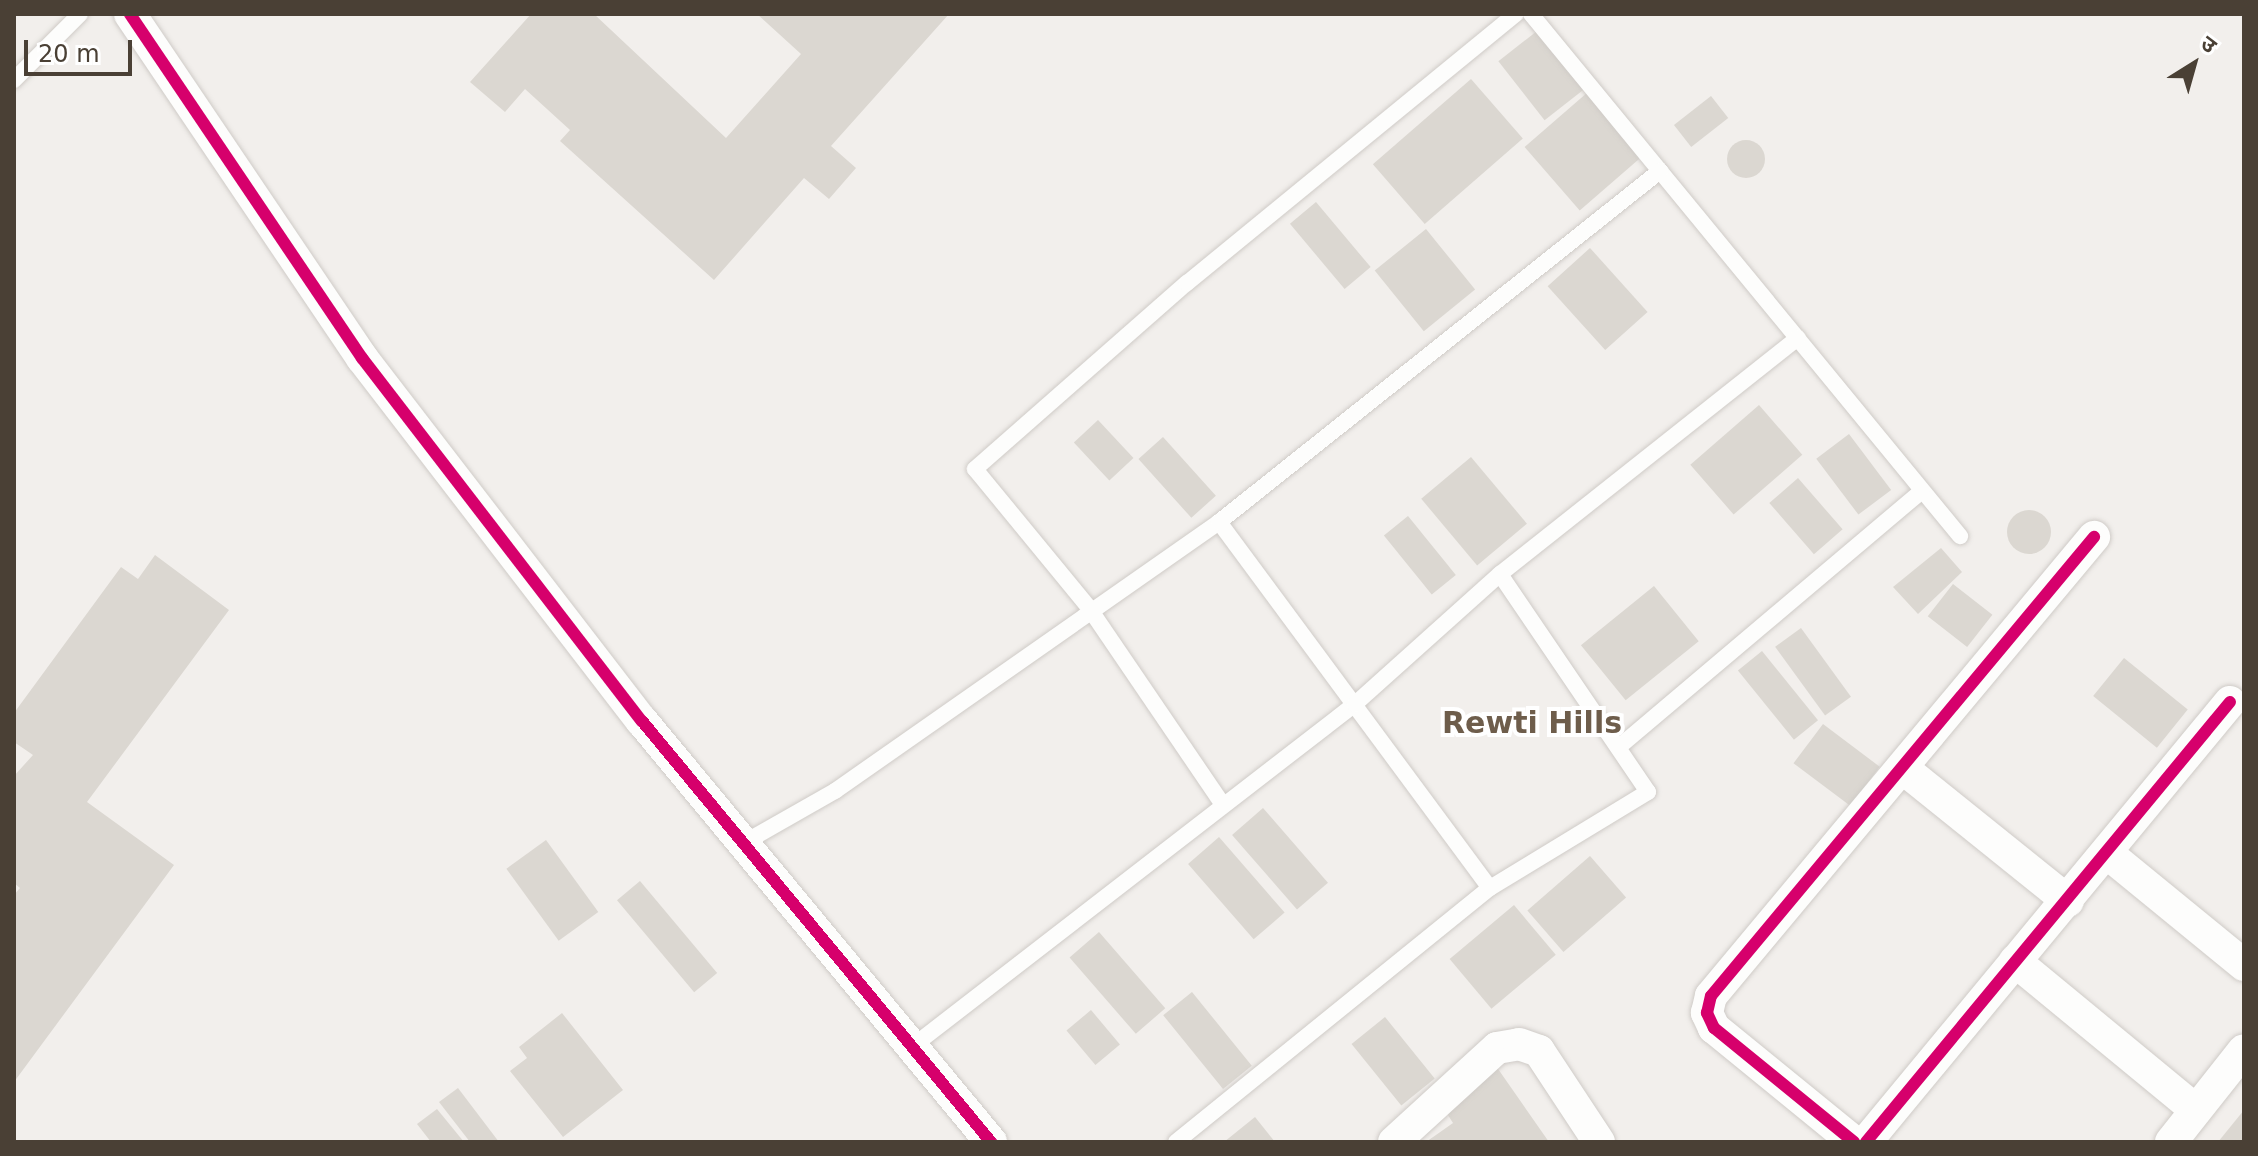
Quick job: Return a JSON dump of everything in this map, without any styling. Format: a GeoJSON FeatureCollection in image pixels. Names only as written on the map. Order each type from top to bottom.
{"type":"FeatureCollection","features":[{"type":"Feature","properties":{"kind":"street"},"geometry":{"type":"LineString","coordinates":[[130,14],[362,358],[642,721],[747,841],[991,1142]]}},
{"type":"Feature","properties":{"kind":"street"},"geometry":{"type":"LineString","coordinates":[[1854,1142],[1714,1028],[1707,1013],[1711,996],[1905,770],[2094,537]]}},
{"type":"Feature","properties":{"kind":"street"},"geometry":{"type":"LineString","coordinates":[[1866,1142],[2230,702]]}},
{"type":"Feature","properties":{"kind":"street"},"geometry":{"type":"LineString","coordinates":[[1905,770],[2068,901]]}},
{"type":"Feature","properties":{"kind":"street"},"geometry":{"type":"LineString","coordinates":[[2107,853],[2244,965]]}},
{"type":"Feature","properties":{"kind":"street"},"geometry":{"type":"LineString","coordinates":[[2015,961],[2196,1110]]}},
{"type":"Feature","properties":{"kind":"street"},"geometry":{"type":"LineString","coordinates":[[1394,1142],[1497,1048],[1519,1044],[1539,1051],[1599,1142]]}},
{"type":"Feature","properties":{"kind":"street"},"geometry":{"type":"LineString","coordinates":[[2171,1142],[2244,1050]]}},
{"type":"Feature","properties":{"kind":"lane"},"geometry":{"type":"LineString","coordinates":[[14,80],[80,14]]}},
{"type":"Feature","properties":{"kind":"lane"},"geometry":{"type":"LineString","coordinates":[[1221,802],[1090,609],[975,469],[1187,283],[1516,14]]}},
{"type":"Feature","properties":{"kind":"lane"},"geometry":{"type":"LineString","coordinates":[[1531,14],[1960,536]]}},
{"type":"Feature","properties":{"kind":"lane"},"geometry":{"type":"LineString","coordinates":[[747,841],[835,791],[1090,609],[1219,522],[1660,171]]}},
{"type":"Feature","properties":{"kind":"lane"},"geometry":{"type":"LineString","coordinates":[[913,1046],[1221,802],[1355,704],[1500,574],[1798,338]]}},
{"type":"Feature","properties":{"kind":"lane"},"geometry":{"type":"LineString","coordinates":[[1620,746],[1922,491]]}},
{"type":"Feature","properties":{"kind":"lane"},"geometry":{"type":"LineString","coordinates":[[1219,522],[1490,888]]}},
{"type":"Feature","properties":{"kind":"lane"},"geometry":{"type":"LineString","coordinates":[[1176,1142],[1490,888],[1648,792],[1620,746],[1500,574]]}},
{"type":"Feature","properties":{"kind":"building"},"geometry":{"type":"Polygon","coordinates":[[[531,14],[594,14],[726,138],[801,54],[757,14],[949,14],[831,146],[856,168],[829,199],[804,178],[714,280],[560,141],[570,130],[525,89],[505,112],[470,82],[531,14]]]}},
{"type":"Feature","properties":{"kind":"building"},"geometry":{"type":"Polygon","coordinates":[[[1537,31],[1583,90],[1545,120],[1498,61],[1537,31]]]}},
{"type":"Feature","properties":{"kind":"building"},"geometry":{"type":"Polygon","coordinates":[[[1471,79],[1523,139],[1425,224],[1373,164],[1471,79]]]}},
{"type":"Feature","properties":{"kind":"building"},"geometry":{"type":"Polygon","coordinates":[[[1588,92],[1643,155],[1580,211],[1525,147],[1588,92]]]}},
{"type":"Feature","properties":{"kind":"building"},"geometry":{"type":"Polygon","coordinates":[[[1711,96],[1728,118],[1691,147],[1674,125],[1711,96]]]}},
{"type":"Feature","properties":{"kind":"building"},"geometry":{"type":"Polygon","coordinates":[[[1746,140],[1759,146],[1765,159],[1759,172],[1746,178],[1733,172],[1727,159],[1733,146],[1746,140]]]}},
{"type":"Feature","properties":{"kind":"building"},"geometry":{"type":"Polygon","coordinates":[[[1316,202],[1371,267],[1345,289],[1290,224],[1316,202]]]}},
{"type":"Feature","properties":{"kind":"building"},"geometry":{"type":"Polygon","coordinates":[[[1426,229],[1475,290],[1424,331],[1375,271],[1426,229]]]}},
{"type":"Feature","properties":{"kind":"building"},"geometry":{"type":"Polygon","coordinates":[[[1590,248],[1648,312],[1605,350],[1548,286],[1590,248]]]}},
{"type":"Feature","properties":{"kind":"building"},"geometry":{"type":"Polygon","coordinates":[[[1759,405],[1802,455],[1734,515],[1690,465],[1759,405]]]}},
{"type":"Feature","properties":{"kind":"building"},"geometry":{"type":"Polygon","coordinates":[[[1098,420],[1133,458],[1109,481],[1074,443],[1098,420]]]}},
{"type":"Feature","properties":{"kind":"building"},"geometry":{"type":"Polygon","coordinates":[[[1849,434],[1891,490],[1858,515],[1816,459],[1849,434]]]}},
{"type":"Feature","properties":{"kind":"building"},"geometry":{"type":"Polygon","coordinates":[[[1163,437],[1216,496],[1191,518],[1138,459],[1163,437]]]}},
{"type":"Feature","properties":{"kind":"building"},"geometry":{"type":"Polygon","coordinates":[[[1471,457],[1527,524],[1477,565],[1421,499],[1471,457]]]}},
{"type":"Feature","properties":{"kind":"building"},"geometry":{"type":"Polygon","coordinates":[[[1798,478],[1843,529],[1814,554],[1769,503],[1798,478]]]}},
{"type":"Feature","properties":{"kind":"building"},"geometry":{"type":"Polygon","coordinates":[[[2029,510],[2045,516],[2051,532],[2045,548],[2029,554],[2013,548],[2007,532],[2013,516],[2029,510]]]}},
{"type":"Feature","properties":{"kind":"building"},"geometry":{"type":"Polygon","coordinates":[[[1408,516],[1456,575],[1432,595],[1384,536],[1408,516]]]}},
{"type":"Feature","properties":{"kind":"building"},"geometry":{"type":"Polygon","coordinates":[[[1941,548],[1962,572],[1918,614],[1893,587],[1941,548]]]}},
{"type":"Feature","properties":{"kind":"building"},"geometry":{"type":"Polygon","coordinates":[[[155,555],[229,610],[87,802],[174,865],[14,1082],[14,895],[20,888],[14,883],[14,776],[33,755],[14,742],[14,713],[121,567],[138,579],[155,555]]]}},
{"type":"Feature","properties":{"kind":"building"},"geometry":{"type":"Polygon","coordinates":[[[1953,584],[1992,615],[1967,647],[1928,616],[1953,584]]]}},
{"type":"Feature","properties":{"kind":"building"},"geometry":{"type":"Polygon","coordinates":[[[1654,586],[1699,641],[1626,700],[1581,645],[1654,586]]]}},
{"type":"Feature","properties":{"kind":"building"},"geometry":{"type":"Polygon","coordinates":[[[1801,628],[1851,697],[1825,716],[1775,647],[1801,628]]]}},
{"type":"Feature","properties":{"kind":"building"},"geometry":{"type":"Polygon","coordinates":[[[1762,651],[1818,720],[1794,740],[1738,671],[1762,651]]]}},
{"type":"Feature","properties":{"kind":"building"},"geometry":{"type":"Polygon","coordinates":[[[2124,658],[2188,710],[2157,748],[2093,696],[2124,658]]]}},
{"type":"Feature","properties":{"kind":"building"},"geometry":{"type":"Polygon","coordinates":[[[1823,724],[1880,767],[1850,806],[1794,763],[1823,724]]]}},
{"type":"Feature","properties":{"kind":"building"},"geometry":{"type":"Polygon","coordinates":[[[1263,808],[1328,883],[1297,910],[1232,835],[1263,808]]]}},
{"type":"Feature","properties":{"kind":"building"},"geometry":{"type":"Polygon","coordinates":[[[1219,837],[1285,912],[1254,939],[1188,864],[1219,837]]]}},
{"type":"Feature","properties":{"kind":"building"},"geometry":{"type":"Polygon","coordinates":[[[546,840],[598,912],[559,941],[506,869],[546,840]]]}},
{"type":"Feature","properties":{"kind":"building"},"geometry":{"type":"Polygon","coordinates":[[[1590,856],[1626,898],[1563,952],[1527,910],[1590,856]]]}},
{"type":"Feature","properties":{"kind":"building"},"geometry":{"type":"Polygon","coordinates":[[[640,881],[717,973],[694,992],[617,900],[640,881]]]}},
{"type":"Feature","properties":{"kind":"building"},"geometry":{"type":"Polygon","coordinates":[[[1514,905],[1556,955],[1491,1009],[1450,959],[1514,905]]]}},
{"type":"Feature","properties":{"kind":"building"},"geometry":{"type":"Polygon","coordinates":[[[1099,932],[1165,1008],[1136,1034],[1070,958],[1099,932]]]}},
{"type":"Feature","properties":{"kind":"building"},"geometry":{"type":"Polygon","coordinates":[[[1192,992],[1252,1066],[1223,1089],[1163,1015],[1192,992]]]}},
{"type":"Feature","properties":{"kind":"building"},"geometry":{"type":"Polygon","coordinates":[[[1091,1010],[1120,1044],[1095,1065],[1066,1031],[1091,1010]]]}},
{"type":"Feature","properties":{"kind":"building"},"geometry":{"type":"Polygon","coordinates":[[[562,1013],[623,1090],[563,1137],[510,1071],[527,1058],[519,1047],[562,1013]]]}},
{"type":"Feature","properties":{"kind":"building"},"geometry":{"type":"Polygon","coordinates":[[[1385,1017],[1435,1078],[1401,1105],[1352,1044],[1385,1017]]]}},
{"type":"Feature","properties":{"kind":"building"},"geometry":{"type":"Polygon","coordinates":[[[1496,1066],[1549,1142],[1426,1142],[1453,1123],[1441,1104],[1496,1066]]]}},
{"type":"Feature","properties":{"kind":"building"},"geometry":{"type":"Polygon","coordinates":[[[458,1088],[499,1142],[470,1142],[439,1102],[458,1088]]]}},
{"type":"Feature","properties":{"kind":"building"},"geometry":{"type":"Polygon","coordinates":[[[437,1109],[464,1142],[431,1142],[417,1124],[437,1109]]]}},
{"type":"Feature","properties":{"kind":"building"},"geometry":{"type":"Polygon","coordinates":[[[2244,1110],[2244,1142],[2218,1142],[2244,1110]]]}},
{"type":"Feature","properties":{"kind":"building"},"geometry":{"type":"Polygon","coordinates":[[[1255,1117],[1275,1142],[1224,1142],[1255,1117]]]}},
{"type":"Feature","properties":{"kind":"cycle path"},"geometry":{"type":"LineString","coordinates":[[130,14],[362,358],[642,721],[991,1142]]}},
{"type":"Feature","properties":{"kind":"cycle path"},"geometry":{"type":"LineString","coordinates":[[1854,1142],[1714,1028],[1707,1013],[1711,996],[2094,537]]}},
{"type":"Feature","properties":{"kind":"cycle path"},"geometry":{"type":"LineString","coordinates":[[1866,1142],[2230,702]]}},
{"type":"Feature","properties":{"kind":"district","name":"Rewti Hills"},"geometry":{"type":"Point","coordinates":[1532,723]}}]}
